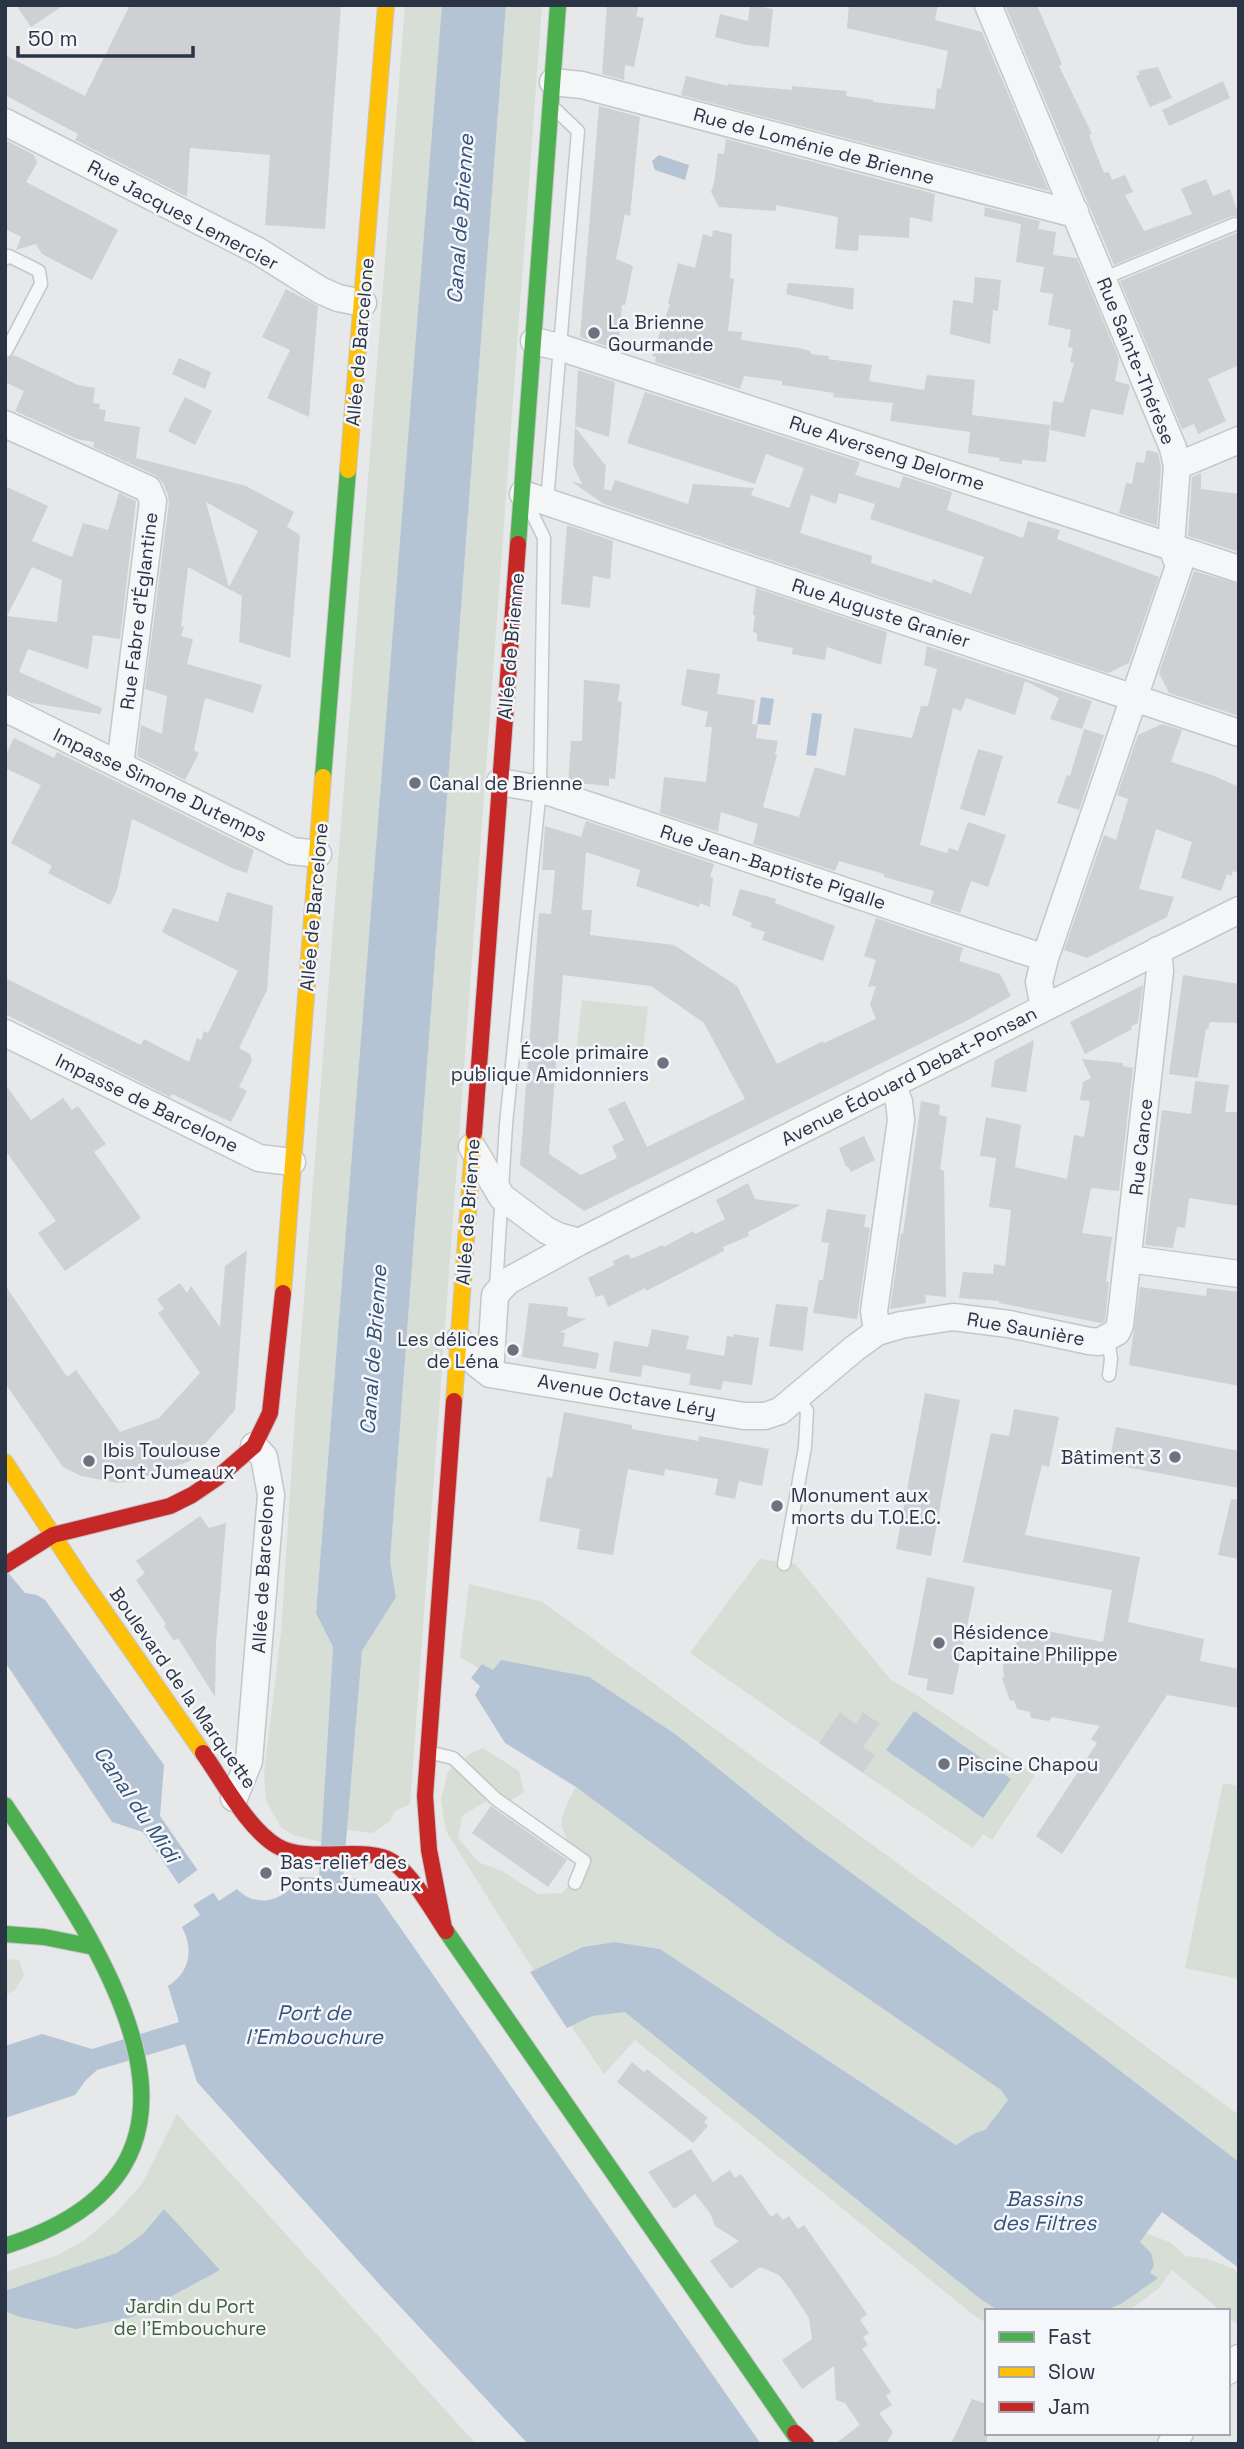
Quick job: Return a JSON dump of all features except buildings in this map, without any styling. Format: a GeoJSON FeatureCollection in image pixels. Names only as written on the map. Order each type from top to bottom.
{"type":"FeatureCollection","features":[{"type":"Feature","properties":{"kind":"main road","name":"Allée de Barcelone"},"geometry":{"type":"LineString","coordinates":[[254,1446],[270,1413],[285,1279],[292,1162],[386,5]]}},
{"type":"Feature","properties":{"kind":"main road","name":"Allée de Brienne"},"geometry":{"type":"LineString","coordinates":[[444,1928],[426,1822],[430,1753],[500,782],[535,498],[534,341],[558,5]]}},
{"type":"Feature","properties":{"kind":"main road"},"geometry":{"type":"LineString","coordinates":[[5,1565],[53,1535],[170,1506],[217,1478],[254,1446]]}},
{"type":"Feature","properties":{"kind":"main road","name":"Boulevard de la Marquette"},"geometry":{"type":"LineString","coordinates":[[5,1462],[80,1578],[254,1826],[277,1846],[299,1854],[379,1856],[393,1862],[416,1887],[444,1928]]}},
{"type":"Feature","properties":{"kind":"main road"},"geometry":{"type":"LineString","coordinates":[[5,1805],[94,1947],[125,2009],[134,2036],[143,2086],[143,2117],[134,2150],[118,2176],[99,2197],[79,2213],[42,2234],[5,2246]]}},
{"type":"Feature","properties":{"kind":"main road"},"geometry":{"type":"LineString","coordinates":[[444,1928],[801,2440]]}},
{"type":"Feature","properties":{"kind":"main road"},"geometry":{"type":"LineString","coordinates":[[5,1934],[44,1937],[94,1947]]}},
{"type":"Feature","properties":{"kind":"street","name":"Rue Sainte-Thérèse"},"geometry":{"type":"LineString","coordinates":[[988,5],[1173,447],[1177,466],[1171,545],[1179,566],[1045,957],[1039,982],[1044,1008]]}},
{"type":"Feature","properties":{"kind":"street","name":"Rue de Loménie de Brienne"},"geometry":{"type":"LineString","coordinates":[[552,93],[582,85],[1075,212]]}},
{"type":"Feature","properties":{"kind":"street","name":"Rue Jacques Lemercier"},"geometry":{"type":"LineString","coordinates":[[5,122],[258,251],[320,290],[338,298],[363,303]]}},
{"type":"Feature","properties":{"kind":"street","name":"Rue Averseng Delorme"},"geometry":{"type":"LineString","coordinates":[[534,341],[1239,569]]}},
{"type":"Feature","properties":{"kind":"street","name":"Rue Fabre d'Églantine"},"geometry":{"type":"LineString","coordinates":[[5,424],[148,489],[153,501],[120,765]]}},
{"type":"Feature","properties":{"kind":"street"},"geometry":{"type":"LineString","coordinates":[[1177,466],[1239,440]]}},
{"type":"Feature","properties":{"kind":"street","name":"Rue Auguste Granier"},"geometry":{"type":"LineString","coordinates":[[535,498],[1239,733]]}},
{"type":"Feature","properties":{"kind":"street","name":"Impasse Simone Dutemps"},"geometry":{"type":"LineString","coordinates":[[5,708],[292,850],[318,854]]}},
{"type":"Feature","properties":{"kind":"street","name":"Rue Jean-Baptiste Pigalle"},"geometry":{"type":"LineString","coordinates":[[500,782],[540,789],[1045,957]]}},
{"type":"Feature","properties":{"kind":"street","name":"Avenue Édouard Debat-Ponsan"},"geometry":{"type":"LineString","coordinates":[[495,1295],[508,1281],[579,1241],[1239,910]]}},
{"type":"Feature","properties":{"kind":"street","name":"Rue Cance"},"geometry":{"type":"LineString","coordinates":[[1108,1339],[1117,1332],[1120,1325],[1129,1259],[1160,971],[1158,950]]}},
{"type":"Feature","properties":{"kind":"street","name":"Impasse de Barcelone"},"geometry":{"type":"LineString","coordinates":[[5,1033],[259,1158],[292,1162]]}},
{"type":"Feature","properties":{"kind":"street"},"geometry":{"type":"LineString","coordinates":[[877,1332],[874,1311],[901,1120],[899,1102],[892,1084]]}},
{"type":"Feature","properties":{"kind":"street"},"geometry":{"type":"LineString","coordinates":[[472,1147],[502,1197],[546,1230],[579,1241]]}},
{"type":"Feature","properties":{"kind":"street"},"geometry":{"type":"LineString","coordinates":[[1129,1259],[1239,1273]]}},
{"type":"Feature","properties":{"kind":"street","name":"Allée de Brienne"},"geometry":{"type":"LineString","coordinates":[[490,1374],[495,1295]]}},
{"type":"Feature","properties":{"kind":"street","name":"Rue Saunière"},"geometry":{"type":"LineString","coordinates":[[765,1416],[780,1411],[799,1397],[827,1370],[877,1332],[901,1325],[953,1317],[1009,1324],[1089,1341],[1108,1339]]}},
{"type":"Feature","properties":{"kind":"street"},"geometry":{"type":"LineString","coordinates":[[454,1404],[476,1382],[490,1374],[476,1363],[459,1340]]}},
{"type":"Feature","properties":{"kind":"street","name":"Avenue Octave Léry"},"geometry":{"type":"LineString","coordinates":[[490,1374],[744,1416],[765,1416]]}},
{"type":"Feature","properties":{"kind":"street","name":"Allée de Barcelone"},"geometry":{"type":"LineString","coordinates":[[234,1798],[249,1761],[271,1495],[264,1457],[254,1446]]}},
{"type":"Feature","properties":{"kind":"lane","name":"Allée de Brienne"},"geometry":{"type":"LineString","coordinates":[[495,1295],[506,1124],[540,789],[544,538],[535,498],[559,347],[578,131],[552,93]]}},
{"type":"Feature","properties":{"kind":"lane"},"geometry":{"type":"LineString","coordinates":[[1102,279],[1235,224]]}},
{"type":"Feature","properties":{"kind":"lane"},"geometry":{"type":"LineString","coordinates":[[5,259],[9,256],[39,271],[41,284],[6,351]]}},
{"type":"Feature","properties":{"kind":"lane"},"geometry":{"type":"LineString","coordinates":[[1108,1339],[1111,1359],[1109,1375]]}},
{"type":"Feature","properties":{"kind":"lane"},"geometry":{"type":"LineString","coordinates":[[784,1564],[805,1447],[807,1410],[799,1397]]}},
{"type":"Feature","properties":{"kind":"lane"},"geometry":{"type":"LineString","coordinates":[[430,1753],[453,1758],[496,1799],[584,1861],[575,1883]]}},
{"type":"Feature","properties":{"kind":"green space"},"geometry":{"type":"Polygon","coordinates":[[[405,5],[443,5],[316,1612],[333,1647],[321,1842],[293,1835],[281,1827],[266,1801],[264,1774],[281,1633],[295,1415],[405,5]]]}},
{"type":"Feature","properties":{"kind":"green space"},"geometry":{"type":"Polygon","coordinates":[[[506,5],[542,5],[410,1804],[394,1812],[390,1821],[372,1833],[347,1830],[362,1651],[396,1597],[390,1561],[506,5]]]}},
{"type":"Feature","properties":{"kind":"green space"},"geometry":{"type":"Polygon","coordinates":[[[582,1000],[648,1007],[642,1059],[576,1052],[582,1000]]]}},
{"type":"Feature","properties":{"kind":"green space"},"geometry":{"type":"Polygon","coordinates":[[[760,1559],[795,1564],[891,1680],[1035,1775],[992,1840],[983,1834],[973,1848],[863,1773],[875,1755],[863,1747],[880,1723],[864,1712],[856,1724],[840,1712],[819,1743],[690,1653],[760,1559]]]}},
{"type":"Feature","properties":{"kind":"green space"},"geometry":{"type":"Polygon","coordinates":[[[469,1584],[543,1602],[1239,2115],[1239,2162],[1080,2040],[805,1839],[678,1736],[482,1664],[479,1668],[460,1657],[469,1584]]]}},
{"type":"Feature","properties":{"kind":"green space"},"geometry":{"type":"Polygon","coordinates":[[[483,1748],[519,1771],[524,1792],[510,1801],[488,1800],[462,1816],[458,1838],[478,1862],[502,1871],[538,1894],[562,1893],[573,1882],[578,1859],[562,1823],[565,1809],[576,1787],[773,1933],[1001,2090],[1008,2100],[985,2130],[957,2145],[660,1949],[615,1942],[583,1947],[534,1971],[446,1831],[441,1800],[448,1771],[470,1754],[483,1748]]]}},
{"type":"Feature","properties":{"kind":"green space"},"geometry":{"type":"Polygon","coordinates":[[[1223,1783],[1239,1786],[1239,1979],[1185,1968],[1223,1783]]]}},
{"type":"Feature","properties":{"kind":"green space"},"geometry":{"type":"Polygon","coordinates":[[[5,1959],[19,1960],[24,1975],[15,1990],[5,1995],[5,1959]]]}},
{"type":"Feature","properties":{"kind":"green space"},"geometry":{"type":"Polygon","coordinates":[[[625,2011],[996,2309],[985,2309],[985,2322],[976,2317],[635,2040],[604,2074],[571,2026],[592,2016],[625,2011]]]}},
{"type":"Feature","properties":{"kind":"green space","name":"Jardin du Port de l'Embouchure"},"geometry":{"type":"Polygon","coordinates":[[[177,2114],[476,2444],[5,2444],[5,2272],[58,2255],[85,2240],[113,2216],[142,2184],[177,2114]]]}},
{"type":"Feature","properties":{"kind":"green space"},"geometry":{"type":"Polygon","coordinates":[[[1146,2233],[1171,2243],[1185,2256],[1208,2259],[1234,2269],[1239,2275],[1237,2324],[1230,2319],[1230,2309],[1219,2309],[1172,2270],[1159,2288],[1132,2309],[1108,2309],[1121,2304],[1157,2278],[1149,2273],[1140,2242],[1146,2233]]]}},
{"type":"Feature","properties":{"kind":"water"},"geometry":{"type":"Polygon","coordinates":[[[442,5],[506,5],[390,1561],[396,1597],[362,1651],[343,1878],[360,1879],[369,1883],[761,2444],[528,2444],[197,2082],[185,2044],[97,2070],[75,2095],[5,2118],[5,2046],[42,2034],[92,2049],[179,2022],[168,1986],[181,1974],[188,1960],[188,1944],[182,1927],[200,1915],[143,1832],[112,1822],[5,1662],[5,1569],[25,1593],[45,1600],[164,1765],[160,1816],[219,1901],[237,1889],[253,1899],[271,1900],[287,1892],[299,1877],[319,1878],[333,1647],[316,1613],[442,5]]]}},
{"type":"Feature","properties":{"kind":"water"},"geometry":{"type":"Polygon","coordinates":[[[659,155],[689,165],[685,180],[655,170],[652,161],[659,155]]]}},
{"type":"Feature","properties":{"kind":"water"},"geometry":{"type":"Polygon","coordinates":[[[761,697],[774,699],[770,725],[757,724],[761,697]]]}},
{"type":"Feature","properties":{"kind":"water"},"geometry":{"type":"Polygon","coordinates":[[[812,713],[822,714],[816,756],[806,755],[812,713]]]}},
{"type":"Feature","properties":{"kind":"water","name":"Bassins des Filtres"},"geometry":{"type":"Polygon","coordinates":[[[501,1660],[589,1677],[678,1736],[805,1839],[1080,2040],[1239,2162],[1239,2268],[1162,2212],[1140,2242],[1151,2253],[1154,2265],[1150,2273],[1158,2278],[1121,2304],[1108,2309],[996,2309],[625,2012],[592,2016],[567,2028],[530,1972],[583,1947],[615,1942],[660,1949],[956,2145],[985,2130],[1008,2100],[1001,2090],[773,1933],[576,1787],[505,1743],[475,1695],[480,1686],[471,1678],[482,1664],[493,1670],[501,1660]]]}},
{"type":"Feature","properties":{"kind":"water"},"geometry":{"type":"Polygon","coordinates":[[[914,1711],[1011,1779],[983,1818],[886,1750],[914,1711]]]}},
{"type":"Feature","properties":{"kind":"water"},"geometry":{"type":"Polygon","coordinates":[[[164,2209],[220,2270],[133,2317],[76,2329],[20,2317],[5,2309],[5,2291],[117,2253],[143,2234],[164,2209]]]}},
{"type":"Feature","properties":{"kind":"pier"},"geometry":{"type":"Polygon","coordinates":[[[200,1868],[216,1891],[190,1907],[176,1886],[200,1868]]]}},
{"type":"Feature","properties":{"kind":"traffic: fast"},"geometry":{"type":"LineString","coordinates":[[518,544],[558,5]]}},
{"type":"Feature","properties":{"kind":"traffic: fast"},"geometry":{"type":"LineString","coordinates":[[323,777],[348,470]]}},
{"type":"Feature","properties":{"kind":"traffic: fast"},"geometry":{"type":"LineString","coordinates":[[5,1805],[80,1922],[113,1985],[135,2048],[141,2108],[125,2163],[81,2210],[5,2246]]}},
{"type":"Feature","properties":{"kind":"traffic: fast"},"geometry":{"type":"LineString","coordinates":[[446,1931],[801,2444]]}},
{"type":"Feature","properties":{"kind":"traffic: fast"},"geometry":{"type":"LineString","coordinates":[[5,1934],[44,1937],[94,1947]]}},
{"type":"Feature","properties":{"kind":"traffic: slow"},"geometry":{"type":"LineString","coordinates":[[348,470],[386,5]]}},
{"type":"Feature","properties":{"kind":"traffic: slow"},"geometry":{"type":"LineString","coordinates":[[283,1293],[323,777]]}},
{"type":"Feature","properties":{"kind":"traffic: slow"},"geometry":{"type":"LineString","coordinates":[[454,1401],[474,1133]]}},
{"type":"Feature","properties":{"kind":"traffic: slow"},"geometry":{"type":"LineString","coordinates":[[5,1462],[81,1578],[203,1753]]}},
{"type":"Feature","properties":{"kind":"traffic: jam"},"geometry":{"type":"LineString","coordinates":[[474,1133],[518,544]]}},
{"type":"Feature","properties":{"kind":"traffic: jam"},"geometry":{"type":"LineString","coordinates":[[5,1565],[53,1535],[170,1506],[217,1478],[254,1446],[270,1413],[283,1293]]}},
{"type":"Feature","properties":{"kind":"traffic: jam"},"geometry":{"type":"LineString","coordinates":[[444,1928],[429,1850],[425,1796],[454,1401]]}},
{"type":"Feature","properties":{"kind":"traffic: jam"},"geometry":{"type":"LineString","coordinates":[[203,1753],[236,1803],[266,1838],[277,1846],[305,1854],[369,1855],[393,1862],[415,1885],[446,1931]]}},
{"type":"Feature","properties":{"kind":"traffic: jam"},"geometry":{"type":"LineString","coordinates":[[795,2433],[806,2444]]}},
{"type":"Feature","properties":{"kind":"place","name":"La Brienne Gourmande"},"geometry":{"type":"Point","coordinates":[594,333]}},
{"type":"Feature","properties":{"kind":"place","name":"Canal de Brienne"},"geometry":{"type":"Point","coordinates":[415,783]}},
{"type":"Feature","properties":{"kind":"place","name":"École primaire publique Amidonniers"},"geometry":{"type":"Point","coordinates":[663,1063]}},
{"type":"Feature","properties":{"kind":"place","name":"Les délices de Léna"},"geometry":{"type":"Point","coordinates":[513,1350]}},
{"type":"Feature","properties":{"kind":"place","name":"Bâtiment 3"},"geometry":{"type":"Point","coordinates":[1175,1457]}},
{"type":"Feature","properties":{"kind":"place","name":"Ibis Toulouse Pont Jumeaux"},"geometry":{"type":"Point","coordinates":[89,1461]}},
{"type":"Feature","properties":{"kind":"place","name":"Monument aux morts du T.O.E.C."},"geometry":{"type":"Point","coordinates":[777,1506]}},
{"type":"Feature","properties":{"kind":"place","name":"Résidence Capitaine Philippe"},"geometry":{"type":"Point","coordinates":[939,1643]}},
{"type":"Feature","properties":{"kind":"place","name":"Piscine Chapou"},"geometry":{"type":"Point","coordinates":[944,1764]}},
{"type":"Feature","properties":{"kind":"place","name":"Bas-relief des Ponts Jumeaux"},"geometry":{"type":"Point","coordinates":[266,1873]}},
{"type":"Feature","properties":{"kind":"water label","name":"Canal du Midi"},"geometry":{"type":"Point","coordinates":[137,1804]}},
{"type":"Feature","properties":{"kind":"water label","name":"Port de l'Embouchure"},"geometry":{"type":"Point","coordinates":[314,2024]}}]}
